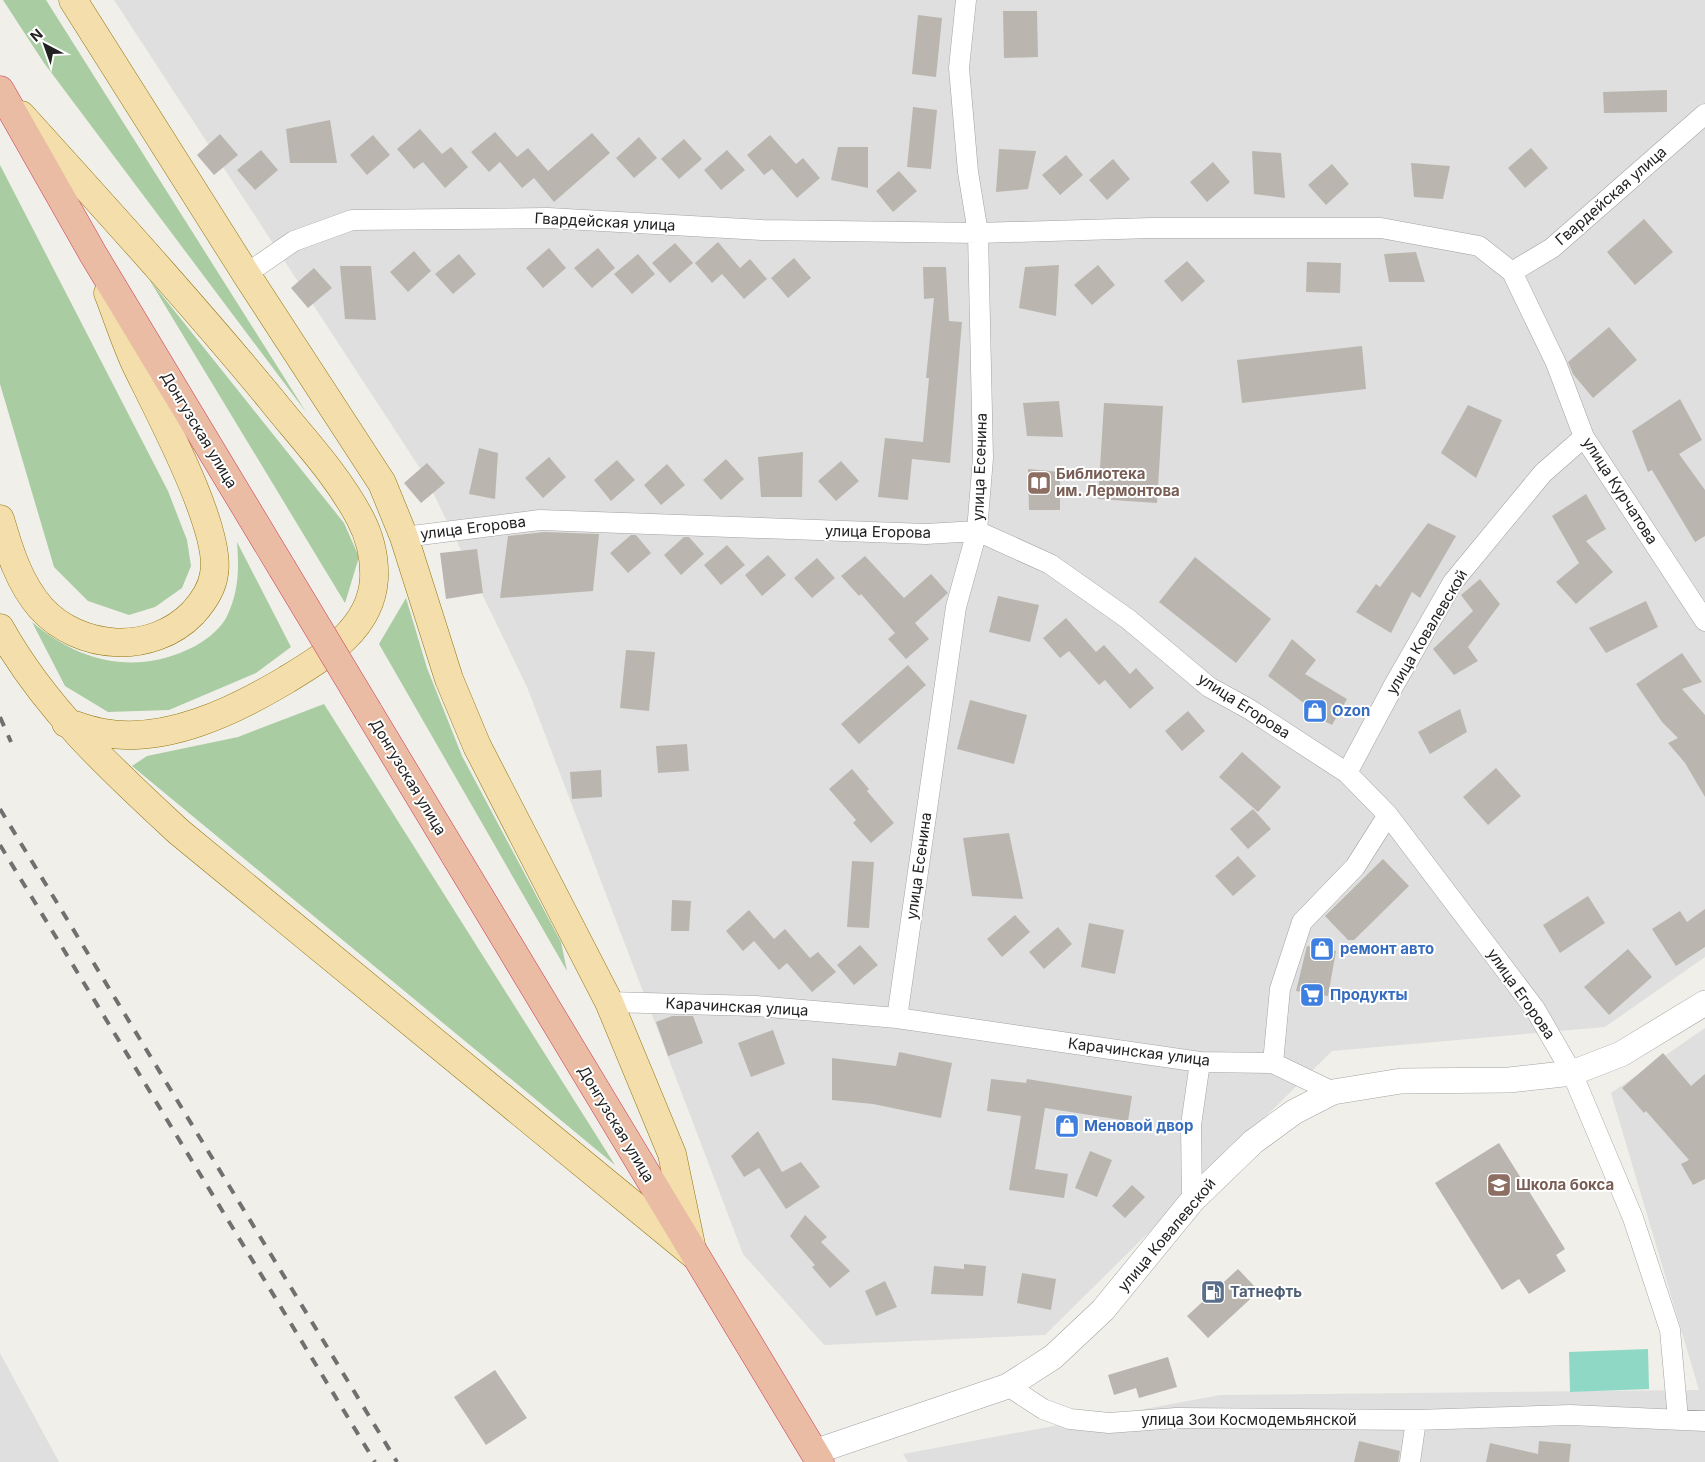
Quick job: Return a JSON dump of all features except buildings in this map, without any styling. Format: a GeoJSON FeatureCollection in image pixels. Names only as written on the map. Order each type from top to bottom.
{"type":"FeatureCollection","features":[{"type":"Feature","properties":{"kind":"highway","name":"Донгузская улица"},"geometry":{"type":"LineString","coordinates":[[2,93],[93,254],[693,1254],[817,1457]]}},
{"type":"Feature","properties":{"kind":"main road"},"geometry":{"type":"LineString","coordinates":[[73,0],[246,274],[382,483],[404,537],[449,679],[477,746],[610,1002],[672,1154],[693,1254]]}},
{"type":"Feature","properties":{"kind":"main road"},"geometry":{"type":"LineString","coordinates":[[2,93],[204,317],[330,473],[360,518],[373,550],[374,579],[369,604],[355,628],[337,646],[270,689],[219,713],[176,729],[136,735],[104,733],[66,723]]}},
{"type":"Feature","properties":{"kind":"main road"},"geometry":{"type":"LineString","coordinates":[[0,519],[10,553],[24,582],[41,607],[60,624],[91,639],[126,644],[157,638],[184,621],[204,601],[215,573],[212,538],[189,478],[134,361],[93,254]]}},
{"type":"Feature","properties":{"kind":"main road"},"geometry":{"type":"LineString","coordinates":[[0,628],[17,659],[66,723],[107,765],[179,832],[693,1254]]}},
{"type":"Feature","properties":{"kind":"street","name":"улица Есенина"},"geometry":{"type":"LineString","coordinates":[[897,1018],[956,607],[977,531],[983,458],[978,233],[968,172],[959,68],[966,0]]}},
{"type":"Feature","properties":{"kind":"street","name":"Гвардейская улица"},"geometry":{"type":"LineString","coordinates":[[246,274],[294,241],[352,220],[548,218],[762,230],[978,233],[1152,228],[1381,228],[1479,246],[1512,272],[1552,248],[1705,114]]}},
{"type":"Feature","properties":{"kind":"street","name":"улица Курчатова"},"geometry":{"type":"LineString","coordinates":[[1512,272],[1556,363],[1584,437],[1705,621]]}},
{"type":"Feature","properties":{"kind":"street","name":"улица Ковалевской"},"geometry":{"type":"LineString","coordinates":[[1347,773],[1394,685],[1453,582],[1543,473],[1584,437]]}},
{"type":"Feature","properties":{"kind":"street","name":"улица Егорова"},"geometry":{"type":"LineString","coordinates":[[404,537],[540,520],[926,534],[977,531],[1050,564],[1128,618],[1208,687],[1250,709],[1347,773],[1388,815],[1535,1008],[1572,1073],[1633,1218],[1670,1330],[1678,1419]]}},
{"type":"Feature","properties":{"kind":"street"},"geometry":{"type":"LineString","coordinates":[[1273,1063],[1280,989],[1302,922],[1355,867],[1388,815]]}},
{"type":"Feature","properties":{"kind":"street","name":"Карачинская улица"},"geometry":{"type":"LineString","coordinates":[[610,1002],[756,1006],[897,1018],[1200,1062],[1273,1063],[1333,1092]]}},
{"type":"Feature","properties":{"kind":"street"},"geometry":{"type":"LineString","coordinates":[[1333,1092],[1401,1081],[1509,1080],[1572,1073],[1621,1054],[1705,1003]]}},
{"type":"Feature","properties":{"kind":"street"},"geometry":{"type":"LineString","coordinates":[[1192,1201],[1191,1125],[1200,1062]]}},
{"type":"Feature","properties":{"kind":"street","name":"улица Ковалевской"},"geometry":{"type":"LineString","coordinates":[[1008,1386],[1053,1357],[1081,1332],[1125,1285],[1192,1201],[1253,1142],[1294,1112],[1333,1092]]}},
{"type":"Feature","properties":{"kind":"street"},"geometry":{"type":"LineString","coordinates":[[817,1457],[1008,1386]]}},
{"type":"Feature","properties":{"kind":"street","name":"улица Зои Космодемьянской"},"geometry":{"type":"LineString","coordinates":[[1008,1386],[1042,1409],[1070,1419],[1110,1423],[1176,1418],[1416,1420],[1570,1415],[1705,1421]]}},
{"type":"Feature","properties":{"kind":"street"},"geometry":{"type":"LineString","coordinates":[[1410,1462],[1416,1420]]}},
{"type":"Feature","properties":{"kind":"shaded area"},"geometry":{"type":"Polygon","coordinates":[[[114,0],[1705,0],[1705,957],[1605,1027],[1332,1051],[1045,1335],[824,1345],[743,1254],[527,687],[425,476],[114,0]]]}},
{"type":"Feature","properties":{"kind":"shaded area"},"geometry":{"type":"Polygon","coordinates":[[[1705,1028],[1705,1462],[908,1462],[903,1454],[1220,1395],[1699,1390],[1611,1093],[1705,1028]]]}},
{"type":"Feature","properties":{"kind":"shaded area"},"geometry":{"type":"Polygon","coordinates":[[[0,1353],[59,1462],[0,1462],[0,1353]]]}},
{"type":"Feature","properties":{"kind":"green space"},"geometry":{"type":"Polygon","coordinates":[[[3,0],[46,0],[306,412],[44,63],[3,0]]]}},
{"type":"Feature","properties":{"kind":"green space"},"geometry":{"type":"Polygon","coordinates":[[[0,165],[168,491],[187,540],[191,566],[182,588],[155,607],[129,615],[88,601],[54,567],[0,384],[0,165]]]}},
{"type":"Feature","properties":{"kind":"green space"},"geometry":{"type":"Polygon","coordinates":[[[149,279],[344,523],[359,557],[345,603],[149,279]]]}},
{"type":"Feature","properties":{"kind":"green space"},"geometry":{"type":"Polygon","coordinates":[[[237,542],[291,647],[256,673],[169,710],[108,712],[65,686],[32,622],[68,646],[87,655],[106,660],[146,662],[166,658],[187,650],[210,636],[220,627],[227,616],[236,589],[237,542]]]}},
{"type":"Feature","properties":{"kind":"green space"},"geometry":{"type":"Polygon","coordinates":[[[406,598],[427,668],[462,756],[561,942],[567,971],[379,644],[406,598]]]}},
{"type":"Feature","properties":{"kind":"green space"},"geometry":{"type":"Polygon","coordinates":[[[324,704],[615,1165],[132,766],[147,756],[238,737],[324,704]]]}},
{"type":"Feature","properties":{"kind":"green space"},"geometry":{"type":"Polygon","coordinates":[[[1648,1349],[1649,1389],[1570,1392],[1569,1352],[1648,1349]]]}},
{"type":"Feature","properties":{"kind":"railway"},"geometry":{"type":"LineString","coordinates":[[0,717],[11,742]]}},
{"type":"Feature","properties":{"kind":"railway"},"geometry":{"type":"LineString","coordinates":[[0,809],[397,1462]]}},
{"type":"Feature","properties":{"kind":"railway"},"geometry":{"type":"LineString","coordinates":[[0,845],[375,1462]]}},
{"type":"Feature","properties":{"kind":"place","name":"Библиотека им. Лермонтова"},"geometry":{"type":"Point","coordinates":[1039,483]}},
{"type":"Feature","properties":{"kind":"place","name":"Ozon"},"geometry":{"type":"Point","coordinates":[1315,711]}},
{"type":"Feature","properties":{"kind":"place","name":"ремонт авто"},"geometry":{"type":"Point","coordinates":[1322,949]}},
{"type":"Feature","properties":{"kind":"place","name":"Продукты"},"geometry":{"type":"Point","coordinates":[1312,995]}},
{"type":"Feature","properties":{"kind":"place","name":"Меновой двор"},"geometry":{"type":"Point","coordinates":[1067,1126]}},
{"type":"Feature","properties":{"kind":"place","name":"Школа бокса"},"geometry":{"type":"Point","coordinates":[1499,1185]}},
{"type":"Feature","properties":{"kind":"place","name":"Татнефть"},"geometry":{"type":"Point","coordinates":[1213,1292]}}]}
